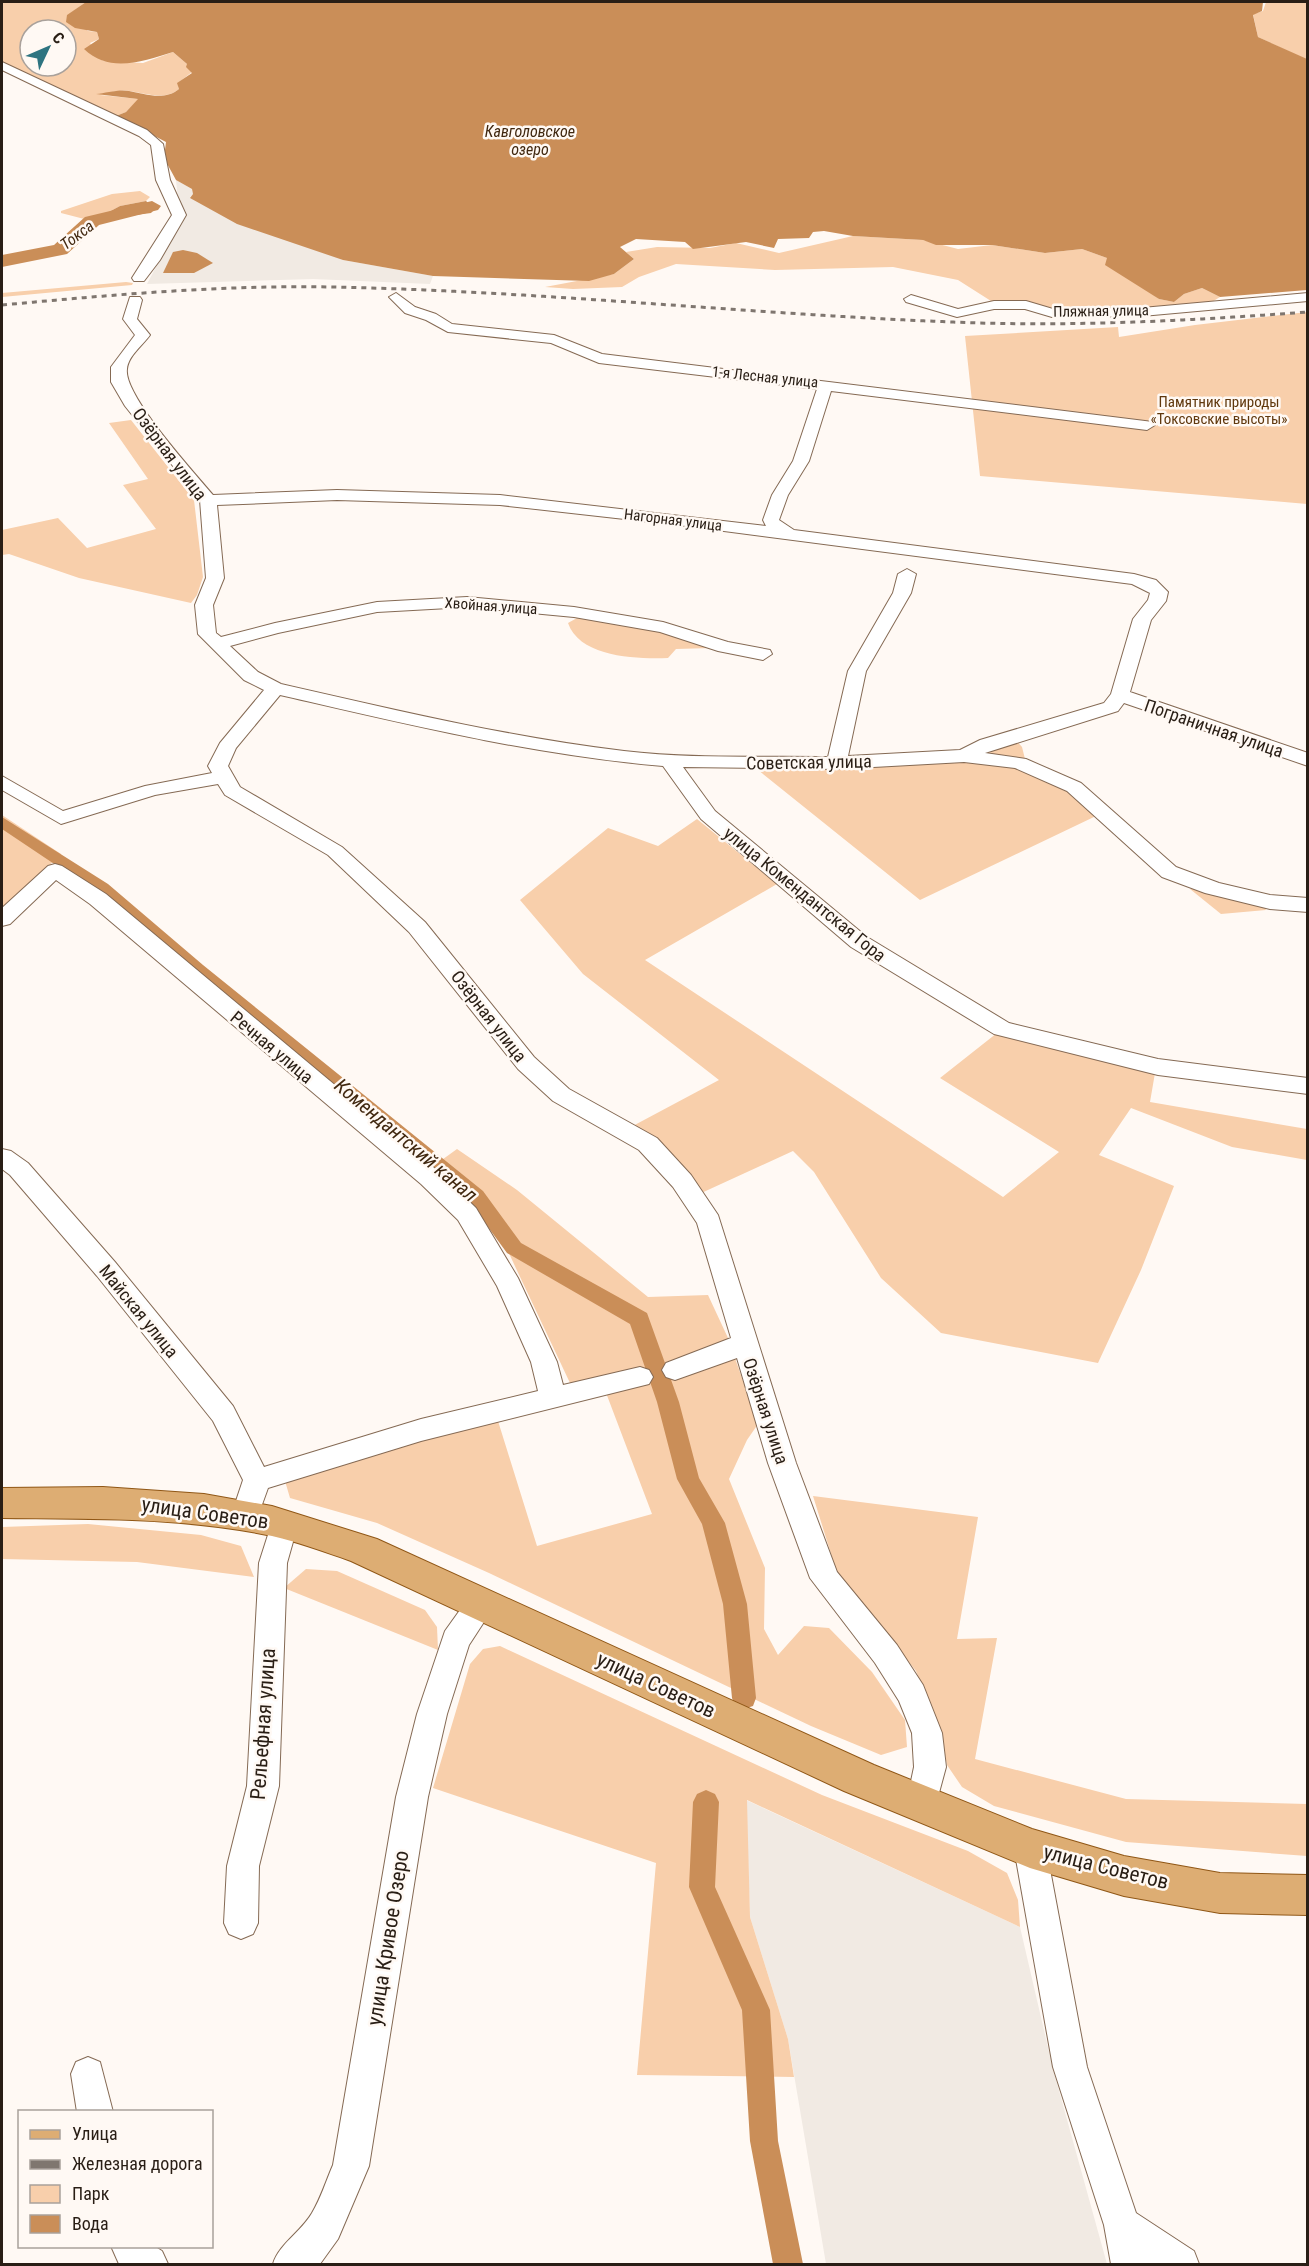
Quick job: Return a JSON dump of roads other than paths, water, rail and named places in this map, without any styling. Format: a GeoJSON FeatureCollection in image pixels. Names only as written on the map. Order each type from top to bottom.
{"type":"FeatureCollection","features":[{"type":"Feature","properties":{"kind":"main road","name":"улица Советов"},"geometry":{"type":"LineString","coordinates":[[2,1503],[119,1502],[181,1506],[284,1524],[364,1550],[480,1605],[922,1805],[1030,1848],[1124,1876],[1220,1893],[1308,1895]]}},
{"type":"Feature","properties":{"kind":"street","name":"Озёрная улица"},"geometry":{"type":"LineString","coordinates":[[7,69],[143,133],[157,144],[163,180],[179,215],[137,289],[130,319],[143,335],[119,367],[119,382],[131,403],[208,500],[215,578],[204,604],[207,634],[251,676],[275,688]]}},
{"type":"Feature","properties":{"kind":"street","name":"1-я Лесная улица"},"geometry":{"type":"LineString","coordinates":[[396,297],[410,310],[431,317],[448,328],[554,339],[599,358],[1147,424]]}},
{"type":"Feature","properties":{"kind":"street","name":"Пляжная улица"},"geometry":{"type":"LineString","coordinates":[[911,299],[957,313],[994,305],[1026,305],[1052,314],[1222,306],[1308,297]]}},
{"type":"Feature","properties":{"kind":"street"},"geometry":{"type":"LineString","coordinates":[[791,535],[771,520],[780,495],[801,461],[826,384]]}},
{"type":"Feature","properties":{"kind":"street","name":"Нагорная улица"},"geometry":{"type":"LineString","coordinates":[[208,500],[337,495],[500,500],[1134,579],[1150,584],[1159,592],[1157,601],[1142,619],[1120,695]]}},
{"type":"Feature","properties":{"kind":"street"},"geometry":{"type":"LineString","coordinates":[[837,763],[857,671],[902,593],[907,574]]}},
{"type":"Feature","properties":{"kind":"street","name":"Хвойная улица"},"geometry":{"type":"LineString","coordinates":[[217,644],[275,628],[378,607],[467,602],[574,612],[663,627],[725,647],[764,654]]}},
{"type":"Feature","properties":{"kind":"street"},"geometry":{"type":"LineString","coordinates":[[2,782],[61,818],[152,790],[223,777],[218,766],[227,747],[275,688]]}},
{"type":"Feature","properties":{"kind":"street","name":"Советская улица"},"geometry":{"type":"LineString","coordinates":[[275,688],[459,730],[568,750],[669,761],[837,763],[964,756],[1019,764],[1074,787],[1169,872],[1212,888],[1270,902],[1308,905]]}},
{"type":"Feature","properties":{"kind":"street"},"geometry":{"type":"LineString","coordinates":[[964,756],[987,744],[1111,707],[1120,695]]}},
{"type":"Feature","properties":{"kind":"street","name":"Пограничная улица"},"geometry":{"type":"LineString","coordinates":[[1120,695],[1308,760]]}},
{"type":"Feature","properties":{"kind":"street","name":"улица Комендантская Гора"},"geometry":{"type":"LineString","coordinates":[[669,761],[708,815],[859,942],[1002,1029],[1158,1067],[1308,1086]]}},
{"type":"Feature","properties":{"kind":"street","name":"Озёрная улица"},"geometry":{"type":"LineString","coordinates":[[223,777],[232,791],[335,851],[417,927],[462,980],[494,1026],[526,1063],[561,1095],[648,1144],[682,1181],[709,1221],[782,1463],[825,1578],[886,1654],[912,1695],[927,1733],[930,1767],[922,1805]]}},
{"type":"Feature","properties":{"kind":"street","name":"Речная улица"},"geometry":{"type":"LineString","coordinates":[[2,919],[55,870],[98,899],[430,1178],[467,1214],[509,1285],[544,1362],[553,1397]]}},
{"type":"Feature","properties":{"kind":"street","name":"Майская улица"},"geometry":{"type":"LineString","coordinates":[[2,1157],[19,1169],[106,1269],[223,1414],[257,1480]]}},
{"type":"Feature","properties":{"kind":"street"},"geometry":{"type":"LineString","coordinates":[[675,1370],[745,1344]]}},
{"type":"Feature","properties":{"kind":"street"},"geometry":{"type":"LineString","coordinates":[[245,1516],[257,1480],[421,1430],[640,1377]]}},
{"type":"Feature","properties":{"kind":"street","name":"Рельефная улица"},"geometry":{"type":"LineString","coordinates":[[241,1923],[243,1866],[263,1786],[273,1563],[284,1524]]}},
{"type":"Feature","properties":{"kind":"street","name":"улица Кривое Озеро"},"geometry":{"type":"LineString","coordinates":[[291,2265],[308,2251],[325,2226],[351,2166],[412,1797],[432,1714],[456,1641],[480,1605]]}},
{"type":"Feature","properties":{"kind":"street"},"geometry":{"type":"LineString","coordinates":[[1030,1848],[1070,2067],[1122,2225],[1130,2265]]}},
{"type":"Feature","properties":{"kind":"street"},"geometry":{"type":"LineString","coordinates":[[88,2074],[95,2110]]}},
{"type":"Feature","properties":{"kind":"street"},"geometry":{"type":"LineString","coordinates":[[1122,2225],[1181,2265]]}},
{"type":"Feature","properties":{"kind":"street"},"geometry":{"type":"LineString","coordinates":[[130,2248],[135,2256],[149,2265]]}},
{"type":"Feature","properties":{"kind":"water","name":"Кавголовское озеро"},"geometry":{"type":"Polygon","coordinates":[[[86,2],[1263,2],[1262,11],[1253,15],[1258,37],[1307,59],[1307,290],[1220,297],[1202,288],[1184,294],[1174,302],[1159,299],[1105,265],[1107,258],[1082,249],[1045,253],[992,245],[936,245],[923,240],[853,236],[824,231],[813,232],[809,238],[778,239],[774,248],[746,242],[693,249],[685,242],[636,239],[620,247],[634,259],[614,274],[589,281],[433,276],[343,260],[237,224],[190,198],[193,194],[192,189],[176,180],[164,158],[166,142],[116,116],[126,112],[138,99],[96,94],[125,91],[155,96],[168,95],[179,89],[177,83],[192,73],[186,67],[187,64],[173,52],[139,62],[127,63],[105,61],[94,57],[84,49],[99,39],[97,32],[78,29],[78,18],[67,18],[67,15],[86,2]]]}},
{"type":"Feature","properties":{"kind":"water"},"geometry":{"type":"Polygon","coordinates":[[[146,201],[155,209],[151,213],[92,221],[120,206],[146,201]]]}},
{"type":"Feature","properties":{"kind":"water"},"geometry":{"type":"Polygon","coordinates":[[[183,250],[197,253],[213,263],[194,273],[163,273],[173,252],[183,250]]]}},
{"type":"Feature","properties":{"kind":"waterway","name":"Токса"},"geometry":{"type":"LineString","coordinates":[[2,261],[60,250],[92,221],[152,206]]}},
{"type":"Feature","properties":{"kind":"waterway","name":"Комендантский канал"},"geometry":{"type":"LineString","coordinates":[[2,822],[102,888],[197,969],[476,1196],[514,1248],[639,1319],[668,1402],[688,1479],[713,1523],[735,1604],[744,1698]]}},
{"type":"Feature","properties":{"kind":"waterway","name":"Комендантский канал"},"geometry":{"type":"LineString","coordinates":[[706,1802],[702,1887],[756,2010],[764,2141],[788,2264]]}},
{"type":"Feature","properties":{"kind":"railway"},"geometry":{"type":"LineString","coordinates":[[2,305],[207,289],[330,287],[493,293],[817,315],[980,323],[1144,322],[1308,312]]}},
{"type":"Feature","properties":{"kind":"park label","name":"Памятник природы «Токсовские высоты»"},"geometry":{"type":"Point","coordinates":[1219,410]}}]}
